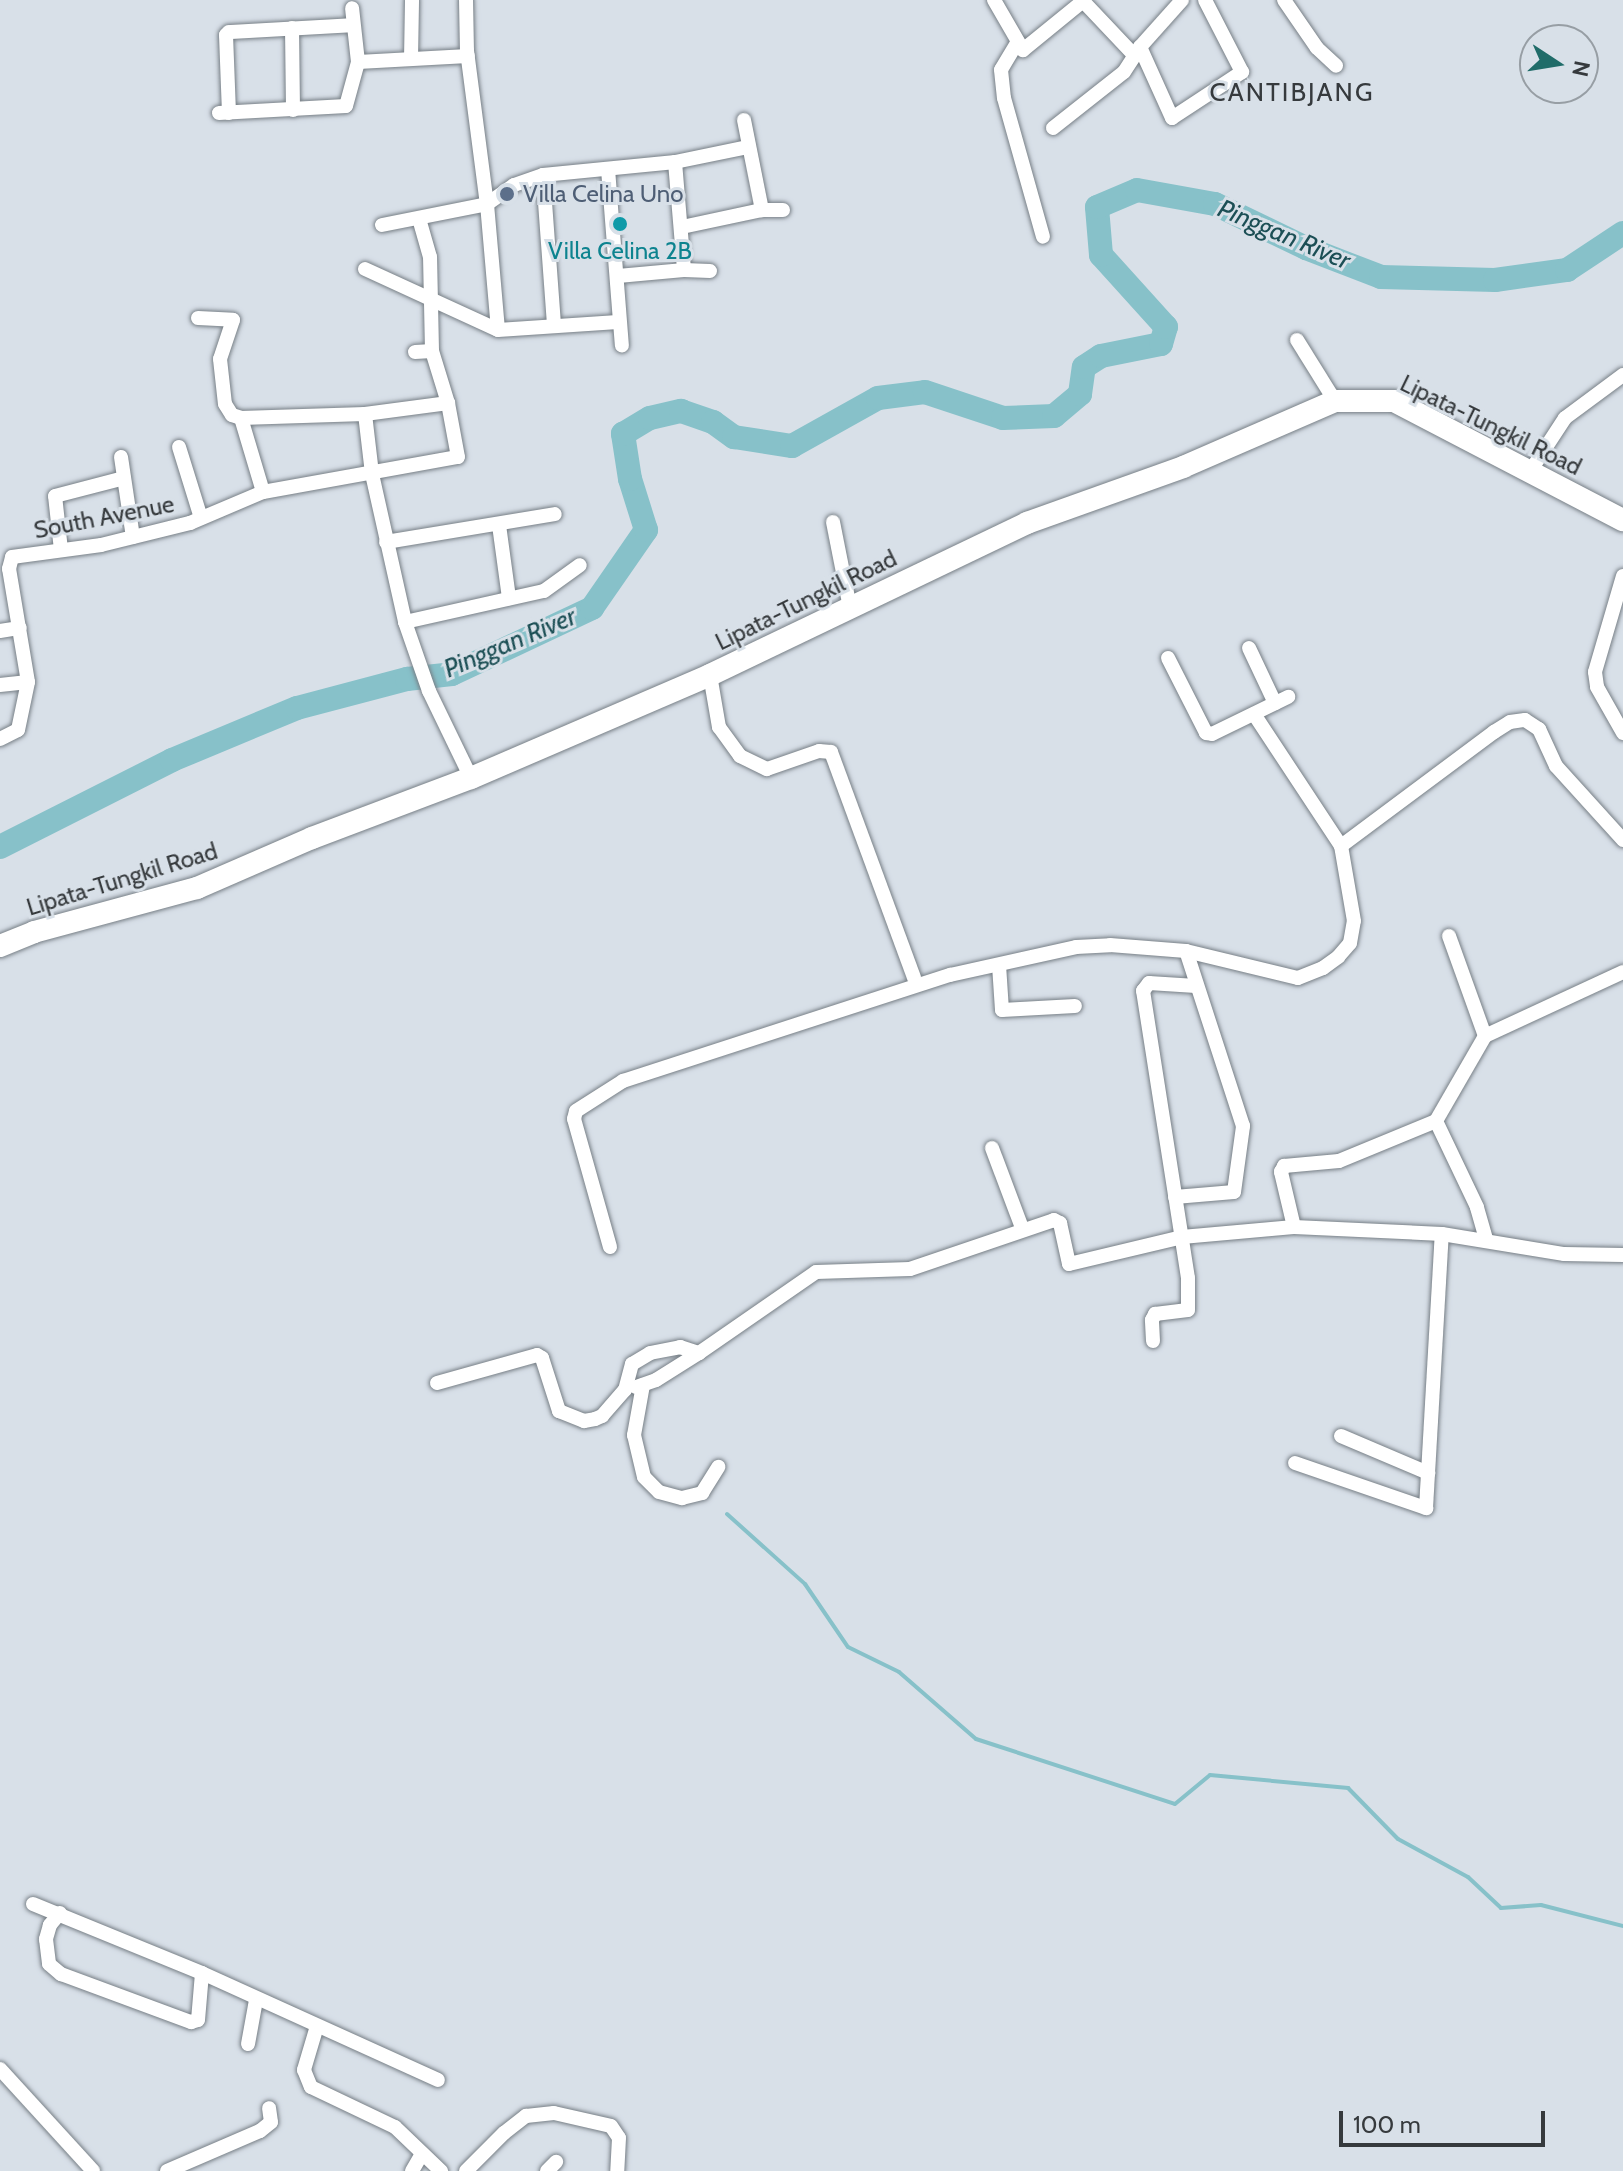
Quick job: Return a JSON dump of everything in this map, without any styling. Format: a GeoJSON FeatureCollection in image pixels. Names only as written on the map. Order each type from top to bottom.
{"type":"FeatureCollection","features":[{"type":"Feature","properties":{"kind":"street"},"geometry":{"type":"LineString","coordinates":[[411,59],[412,0]]}},
{"type":"Feature","properties":{"kind":"street"},"geometry":{"type":"LineString","coordinates":[[466,0],[468,56],[487,204],[498,330]]}},
{"type":"Feature","properties":{"kind":"street"},"geometry":{"type":"LineString","coordinates":[[994,0],[1021,49],[1027,49],[1082,0],[1137,51],[1172,118],[1242,72],[1205,0]]}},
{"type":"Feature","properties":{"kind":"street"},"geometry":{"type":"LineString","coordinates":[[1053,128],[1124,72],[1137,51],[1182,0]]}},
{"type":"Feature","properties":{"kind":"street"},"geometry":{"type":"LineString","coordinates":[[1284,0],[1317,48],[1336,66]]}},
{"type":"Feature","properties":{"kind":"street"},"geometry":{"type":"LineString","coordinates":[[352,8],[358,62],[346,106],[224,113],[228,33],[353,25]]}},
{"type":"Feature","properties":{"kind":"street"},"geometry":{"type":"LineString","coordinates":[[292,28],[293,110]]}},
{"type":"Feature","properties":{"kind":"street"},"geometry":{"type":"LineString","coordinates":[[1017,43],[1001,70],[1004,98],[1043,237]]}},
{"type":"Feature","properties":{"kind":"street"},"geometry":{"type":"LineString","coordinates":[[358,62],[468,56]]}},
{"type":"Feature","properties":{"kind":"street"},"geometry":{"type":"LineString","coordinates":[[744,120],[762,210]]}},
{"type":"Feature","properties":{"kind":"street"},"geometry":{"type":"LineString","coordinates":[[382,225],[420,221],[487,204],[514,185],[543,175],[675,162],[748,147]]}},
{"type":"Feature","properties":{"kind":"street"},"geometry":{"type":"LineString","coordinates":[[675,162],[684,270]]}},
{"type":"Feature","properties":{"kind":"street"},"geometry":{"type":"LineString","coordinates":[[608,169],[622,345]]}},
{"type":"Feature","properties":{"kind":"street"},"geometry":{"type":"LineString","coordinates":[[543,175],[554,325]]}},
{"type":"Feature","properties":{"kind":"street"},"geometry":{"type":"LineString","coordinates":[[682,227],[762,210],[783,210]]}},
{"type":"Feature","properties":{"kind":"street"},"geometry":{"type":"LineString","coordinates":[[198,318],[233,320],[220,359],[225,404],[232,415],[241,418],[365,414],[448,403],[432,351],[430,257],[420,221]]}},
{"type":"Feature","properties":{"kind":"street"},"geometry":{"type":"LineString","coordinates":[[365,269],[433,303],[498,330],[618,322]]}},
{"type":"Feature","properties":{"kind":"street"},"geometry":{"type":"LineString","coordinates":[[618,276],[684,270],[710,271]]}},
{"type":"Feature","properties":{"kind":"street"},"geometry":{"type":"LineString","coordinates":[[1297,340],[1335,401]]}},
{"type":"Feature","properties":{"kind":"street"},"geometry":{"type":"LineString","coordinates":[[415,352],[432,351]]}},
{"type":"Feature","properties":{"kind":"street"},"geometry":{"type":"LineString","coordinates":[[1531,470],[1565,418],[1623,375]]}},
{"type":"Feature","properties":{"kind":"street","name":"Lipata-Tungkil Road"},"geometry":{"type":"LineString","coordinates":[[0,946],[34,932],[197,888],[312,838],[471,778],[710,675],[1027,523],[1183,467],[1335,401],[1394,401],[1623,520]]}},
{"type":"Feature","properties":{"kind":"street","name":"South Avenue"},"geometry":{"type":"LineString","coordinates":[[0,739],[18,730],[28,682],[20,628],[5,570],[12,557],[133,537],[201,518],[263,492],[458,457],[448,403]]}},
{"type":"Feature","properties":{"kind":"street"},"geometry":{"type":"LineString","coordinates":[[365,414],[372,474],[405,622],[427,687],[471,778]]}},
{"type":"Feature","properties":{"kind":"street"},"geometry":{"type":"LineString","coordinates":[[241,418],[263,492]]}},
{"type":"Feature","properties":{"kind":"street"},"geometry":{"type":"LineString","coordinates":[[179,447],[201,518]]}},
{"type":"Feature","properties":{"kind":"street"},"geometry":{"type":"LineString","coordinates":[[121,457],[133,537]]}},
{"type":"Feature","properties":{"kind":"street"},"geometry":{"type":"LineString","coordinates":[[61,550],[55,496],[124,478]]}},
{"type":"Feature","properties":{"kind":"street"},"geometry":{"type":"LineString","coordinates":[[386,542],[555,514]]}},
{"type":"Feature","properties":{"kind":"street"},"geometry":{"type":"LineString","coordinates":[[833,522],[850,608]]}},
{"type":"Feature","properties":{"kind":"street"},"geometry":{"type":"LineString","coordinates":[[499,525],[509,598]]}},
{"type":"Feature","properties":{"kind":"street"},"geometry":{"type":"LineString","coordinates":[[405,622],[544,591],[580,565]]}},
{"type":"Feature","properties":{"kind":"street"},"geometry":{"type":"LineString","coordinates":[[1623,576],[1595,672],[1597,687],[1623,733]]}},
{"type":"Feature","properties":{"kind":"street"},"geometry":{"type":"LineString","coordinates":[[0,631],[20,628]]}},
{"type":"Feature","properties":{"kind":"street"},"geometry":{"type":"LineString","coordinates":[[1168,658],[1206,733],[1282,700],[1249,648]]}},
{"type":"Feature","properties":{"kind":"street"},"geometry":{"type":"LineString","coordinates":[[710,675],[719,727],[740,756],[767,769],[819,751],[831,752],[914,978]]}},
{"type":"Feature","properties":{"kind":"street"},"geometry":{"type":"LineString","coordinates":[[0,685],[28,682]]}},
{"type":"Feature","properties":{"kind":"street"},"geometry":{"type":"LineString","coordinates":[[610,1247],[574,1123],[576,1111],[623,1081],[916,985],[1076,947],[1110,945],[1186,951],[1298,978],[1323,968],[1350,943],[1354,921],[1348,872],[1341,846],[1254,714]]}},
{"type":"Feature","properties":{"kind":"street"},"geometry":{"type":"LineString","coordinates":[[1341,846],[1494,732],[1510,722],[1525,720],[1539,729],[1556,766],[1623,840]]}},
{"type":"Feature","properties":{"kind":"street"},"geometry":{"type":"LineString","coordinates":[[1449,936],[1485,1036]]}},
{"type":"Feature","properties":{"kind":"street"},"geometry":{"type":"LineString","coordinates":[[1175,1197],[1230,1194],[1237,1185],[1242,1117],[1186,951]]}},
{"type":"Feature","properties":{"kind":"street"},"geometry":{"type":"LineString","coordinates":[[999,965],[1003,1010],[1075,1006]]}},
{"type":"Feature","properties":{"kind":"street"},"geometry":{"type":"LineString","coordinates":[[1294,1227],[1281,1172],[1284,1166],[1339,1161],[1436,1121],[1485,1036],[1623,972]]}},
{"type":"Feature","properties":{"kind":"street"},"geometry":{"type":"LineString","coordinates":[[1153,1341],[1152,1320],[1155,1314],[1188,1310],[1182,1237],[1143,991],[1149,983],[1196,986]]}},
{"type":"Feature","properties":{"kind":"street"},"geometry":{"type":"LineString","coordinates":[[1436,1121],[1477,1207],[1486,1239]]}},
{"type":"Feature","properties":{"kind":"street"},"geometry":{"type":"LineString","coordinates":[[992,1148],[1022,1228]]}},
{"type":"Feature","properties":{"kind":"street"},"geometry":{"type":"LineString","coordinates":[[625,1390],[643,1385],[699,1353],[816,1272],[910,1269],[1022,1228],[1058,1221],[1069,1264],[1182,1237],[1294,1227],[1442,1234],[1564,1254],[1623,1255]]}},
{"type":"Feature","properties":{"kind":"street"},"geometry":{"type":"LineString","coordinates":[[1295,1463],[1426,1508],[1442,1234]]}},
{"type":"Feature","properties":{"kind":"street"},"geometry":{"type":"LineString","coordinates":[[437,1383],[537,1355],[542,1358],[559,1411],[584,1421],[602,1416],[625,1390],[632,1364],[650,1353],[680,1347],[699,1353]]}},
{"type":"Feature","properties":{"kind":"street"},"geometry":{"type":"LineString","coordinates":[[643,1385],[634,1435],[644,1477],[659,1492],[682,1498],[702,1493],[718,1467]]}},
{"type":"Feature","properties":{"kind":"street"},"geometry":{"type":"LineString","coordinates":[[1341,1436],[1428,1473]]}},
{"type":"Feature","properties":{"kind":"street"},"geometry":{"type":"LineString","coordinates":[[33,1904],[202,1973],[438,2080]]}},
{"type":"Feature","properties":{"kind":"street"},"geometry":{"type":"LineString","coordinates":[[60,1913],[50,1925],[46,1939],[49,1964],[61,1974],[191,2022],[198,2020],[202,1973]]}},
{"type":"Feature","properties":{"kind":"street"},"geometry":{"type":"LineString","coordinates":[[248,2044],[256,2000]]}},
{"type":"Feature","properties":{"kind":"street"},"geometry":{"type":"LineString","coordinates":[[317,2026],[304,2070],[311,2087],[395,2127],[441,2171]]}},
{"type":"Feature","properties":{"kind":"street"},"geometry":{"type":"LineString","coordinates":[[0,2069],[93,2171]]}},
{"type":"Feature","properties":{"kind":"street"},"geometry":{"type":"LineString","coordinates":[[167,2171],[260,2131],[271,2122],[269,2108]]}},
{"type":"Feature","properties":{"kind":"street"},"geometry":{"type":"LineString","coordinates":[[466,2171],[526,2116],[554,2113],[611,2126],[619,2138],[617,2171]]}},
{"type":"Feature","properties":{"kind":"street"},"geometry":{"type":"LineString","coordinates":[[412,2171],[422,2154]]}},
{"type":"Feature","properties":{"kind":"waterway","name":"Pinggan River"},"geometry":{"type":"LineString","coordinates":[[0,847],[172,760],[297,708],[407,679],[452,674],[592,608],[646,530],[630,479],[623,434],[650,418],[681,411],[713,422],[734,437],[792,446],[878,398],[925,392],[1003,418],[1054,416],[1080,394],[1084,367],[1101,356],[1161,344],[1166,327],[1101,255],[1097,207],[1137,190],[1215,204],[1306,248],[1381,277],[1495,280],[1567,270],[1623,233]]}},
{"type":"Feature","properties":{"kind":"waterway"},"geometry":{"type":"LineString","coordinates":[[727,1514],[805,1584],[848,1647],[899,1672],[976,1739],[1175,1804],[1210,1775],[1348,1788],[1398,1839],[1468,1877],[1501,1908],[1541,1905],[1623,1926]]}},
{"type":"Feature","properties":{"kind":"place","name":"Villa Celina Uno"},"geometry":{"type":"Point","coordinates":[507,194]}},
{"type":"Feature","properties":{"kind":"place","name":"Villa Celina 2B"},"geometry":{"type":"Point","coordinates":[620,224]}},
{"type":"Feature","properties":{"kind":"district","name":"CANTIBJANG"},"geometry":{"type":"Point","coordinates":[1292,93]}}]}
